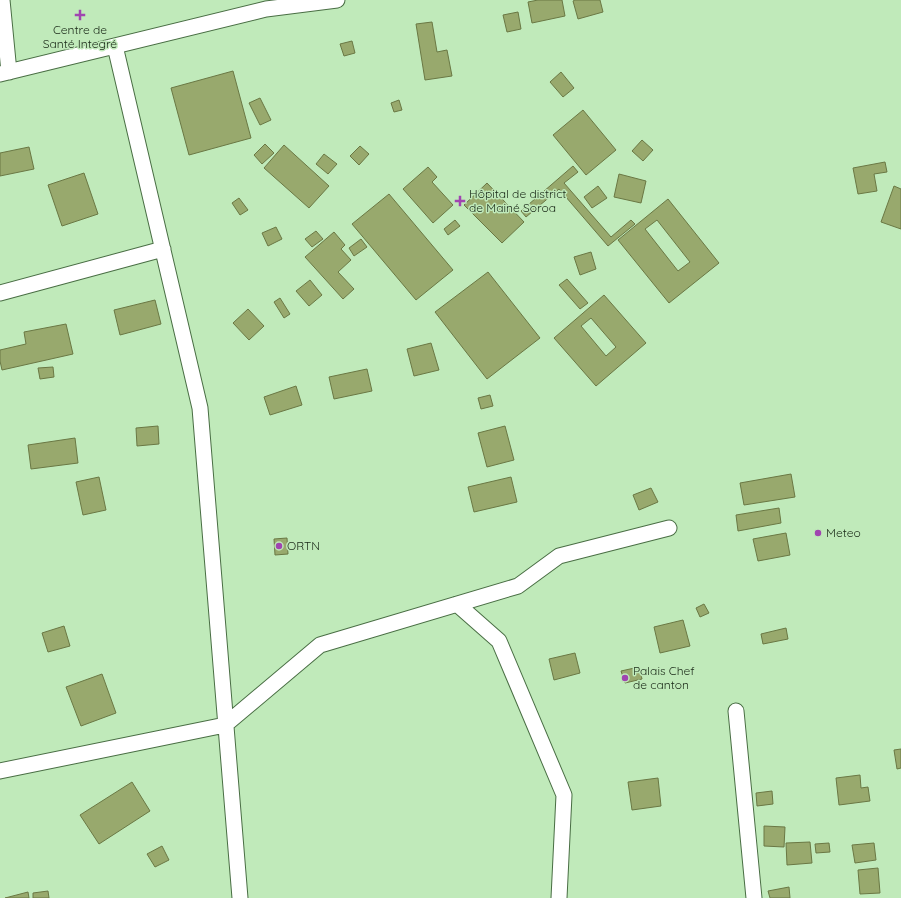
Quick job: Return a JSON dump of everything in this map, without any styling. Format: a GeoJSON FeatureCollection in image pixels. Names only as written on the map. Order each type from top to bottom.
{"type":"FeatureCollection","features":[{"type":"Feature","properties":{"kind":"street"},"geometry":{"type":"LineString","coordinates":[[2,0],[4,73],[266,9],[337,0]]}},
{"type":"Feature","properties":{"kind":"street"},"geometry":{"type":"LineString","coordinates":[[115,46],[200,408],[240,898]]}},
{"type":"Feature","properties":{"kind":"street"},"geometry":{"type":"LineString","coordinates":[[0,293],[162,249]]}},
{"type":"Feature","properties":{"kind":"street"},"geometry":{"type":"LineString","coordinates":[[0,772],[225,725],[320,645],[518,586],[559,556],[669,528]]}},
{"type":"Feature","properties":{"kind":"street"},"geometry":{"type":"LineString","coordinates":[[457,604],[499,641],[564,795],[558,898]]}},
{"type":"Feature","properties":{"kind":"street"},"geometry":{"type":"LineString","coordinates":[[736,710],[754,898]]}},
{"type":"Feature","properties":{"kind":"building"},"geometry":{"type":"Polygon","coordinates":[[[538,0],[562,0],[565,16],[532,23],[528,2],[538,0]]]}},
{"type":"Feature","properties":{"kind":"building"},"geometry":{"type":"Polygon","coordinates":[[[600,0],[603,12],[578,19],[573,1],[600,0]]]}},
{"type":"Feature","properties":{"kind":"building"},"geometry":{"type":"Polygon","coordinates":[[[518,12],[521,29],[507,32],[503,15],[518,12]]]}},
{"type":"Feature","properties":{"kind":"building"},"geometry":{"type":"Polygon","coordinates":[[[432,22],[437,52],[447,50],[452,76],[425,80],[416,24],[432,22]]]}},
{"type":"Feature","properties":{"kind":"building"},"geometry":{"type":"Polygon","coordinates":[[[352,41],[355,53],[344,56],[340,44],[352,41]]]}},
{"type":"Feature","properties":{"kind":"building"},"geometry":{"type":"Polygon","coordinates":[[[233,71],[251,138],[189,155],[171,88],[233,71]]]}},
{"type":"Feature","properties":{"kind":"building"},"geometry":{"type":"Polygon","coordinates":[[[561,72],[574,88],[563,97],[550,82],[561,72]]]}},
{"type":"Feature","properties":{"kind":"building"},"geometry":{"type":"Polygon","coordinates":[[[260,98],[271,120],[260,125],[249,103],[260,98]]]}},
{"type":"Feature","properties":{"kind":"building"},"geometry":{"type":"Polygon","coordinates":[[[399,100],[402,110],[394,112],[391,103],[399,100]]]}},
{"type":"Feature","properties":{"kind":"building"},"geometry":{"type":"Polygon","coordinates":[[[583,110],[616,150],[586,175],[553,135],[583,110]]]}},
{"type":"Feature","properties":{"kind":"building"},"geometry":{"type":"Polygon","coordinates":[[[642,140],[653,150],[643,161],[632,151],[642,140]]]}},
{"type":"Feature","properties":{"kind":"building"},"geometry":{"type":"Polygon","coordinates":[[[265,144],[274,153],[262,164],[254,155],[265,144]]]}},
{"type":"Feature","properties":{"kind":"building"},"geometry":{"type":"Polygon","coordinates":[[[284,145],[329,186],[309,208],[264,168],[284,145]]]}},
{"type":"Feature","properties":{"kind":"building"},"geometry":{"type":"Polygon","coordinates":[[[360,146],[369,154],[359,165],[350,156],[360,146]]]}},
{"type":"Feature","properties":{"kind":"building"},"geometry":{"type":"Polygon","coordinates":[[[29,147],[34,169],[0,176],[0,153],[29,147]]]}},
{"type":"Feature","properties":{"kind":"building"},"geometry":{"type":"Polygon","coordinates":[[[324,154],[337,164],[328,174],[316,164],[324,154]]]}},
{"type":"Feature","properties":{"kind":"building"},"geometry":{"type":"Polygon","coordinates":[[[885,162],[887,172],[874,174],[877,191],[858,194],[853,168],[885,162]]]}},
{"type":"Feature","properties":{"kind":"building"},"geometry":{"type":"Polygon","coordinates":[[[573,166],[578,172],[564,183],[611,237],[631,220],[635,224],[608,246],[559,189],[526,217],[521,211],[573,166]]]}},
{"type":"Feature","properties":{"kind":"building"},"geometry":{"type":"Polygon","coordinates":[[[428,167],[437,177],[432,182],[453,205],[433,223],[403,189],[428,167]]]}},
{"type":"Feature","properties":{"kind":"building"},"geometry":{"type":"Polygon","coordinates":[[[84,173],[98,214],[62,226],[48,185],[84,173]]]}},
{"type":"Feature","properties":{"kind":"building"},"geometry":{"type":"Polygon","coordinates":[[[619,174],[646,181],[641,203],[614,197],[619,174]]]}},
{"type":"Feature","properties":{"kind":"building"},"geometry":{"type":"Polygon","coordinates":[[[487,183],[524,222],[502,243],[464,205],[487,183]]]}},
{"type":"Feature","properties":{"kind":"building"},"geometry":{"type":"Polygon","coordinates":[[[598,186],[607,198],[592,208],[584,197],[598,186]]]}},
{"type":"Feature","properties":{"kind":"building"},"geometry":{"type":"Polygon","coordinates":[[[894,186],[901,189],[901,229],[881,222],[894,186]]]}},
{"type":"Feature","properties":{"kind":"building"},"geometry":{"type":"Polygon","coordinates":[[[389,194],[453,270],[416,300],[352,224],[389,194]]]}},
{"type":"Feature","properties":{"kind":"building"},"geometry":{"type":"Polygon","coordinates":[[[239,198],[248,210],[240,215],[232,203],[239,198]]]}},
{"type":"Feature","properties":{"kind":"building"},"geometry":{"type":"Polygon","coordinates":[[[668,199],[719,263],[669,303],[618,240],[668,199]],[[657,220],[645,229],[678,271],[690,262],[657,220]]]}},
{"type":"Feature","properties":{"kind":"building"},"geometry":{"type":"Polygon","coordinates":[[[455,220],[460,226],[448,235],[444,229],[455,220]]]}},
{"type":"Feature","properties":{"kind":"building"},"geometry":{"type":"Polygon","coordinates":[[[276,227],[282,239],[268,246],[262,233],[276,227]]]}},
{"type":"Feature","properties":{"kind":"building"},"geometry":{"type":"Polygon","coordinates":[[[316,231],[323,239],[312,247],[305,239],[316,231]]]}},
{"type":"Feature","properties":{"kind":"building"},"geometry":{"type":"Polygon","coordinates":[[[334,232],[345,245],[341,249],[351,260],[338,272],[354,289],[343,299],[305,257],[334,232]]]}},
{"type":"Feature","properties":{"kind":"building"},"geometry":{"type":"Polygon","coordinates":[[[361,239],[367,247],[354,256],[349,248],[361,239]]]}},
{"type":"Feature","properties":{"kind":"building"},"geometry":{"type":"Polygon","coordinates":[[[591,252],[596,269],[580,275],[574,257],[591,252]]]}},
{"type":"Feature","properties":{"kind":"building"},"geometry":{"type":"Polygon","coordinates":[[[488,272],[540,338],[487,379],[435,312],[488,272]]]}},
{"type":"Feature","properties":{"kind":"building"},"geometry":{"type":"Polygon","coordinates":[[[567,279],[588,303],[580,309],[559,285],[567,279]]]}},
{"type":"Feature","properties":{"kind":"building"},"geometry":{"type":"Polygon","coordinates":[[[310,280],[322,295],[309,306],[296,291],[310,280]]]}},
{"type":"Feature","properties":{"kind":"building"},"geometry":{"type":"Polygon","coordinates":[[[604,295],[646,343],[596,386],[554,338],[604,295]],[[591,318],[581,326],[606,356],[616,347],[591,318]]]}},
{"type":"Feature","properties":{"kind":"building"},"geometry":{"type":"Polygon","coordinates":[[[280,298],[290,314],[284,318],[274,302],[280,298]]]}},
{"type":"Feature","properties":{"kind":"building"},"geometry":{"type":"Polygon","coordinates":[[[155,300],[161,324],[120,335],[114,310],[155,300]]]}},
{"type":"Feature","properties":{"kind":"building"},"geometry":{"type":"Polygon","coordinates":[[[248,309],[264,326],[249,340],[233,323],[248,309]]]}},
{"type":"Feature","properties":{"kind":"building"},"geometry":{"type":"Polygon","coordinates":[[[66,324],[73,354],[2,370],[0,350],[26,344],[24,332],[66,324]]]}},
{"type":"Feature","properties":{"kind":"building"},"geometry":{"type":"Polygon","coordinates":[[[431,343],[439,370],[414,376],[407,349],[431,343]]]}},
{"type":"Feature","properties":{"kind":"building"},"geometry":{"type":"Polygon","coordinates":[[[53,367],[54,377],[40,379],[38,368],[53,367]]]}},
{"type":"Feature","properties":{"kind":"building"},"geometry":{"type":"Polygon","coordinates":[[[367,369],[372,391],[334,399],[329,377],[367,369]]]}},
{"type":"Feature","properties":{"kind":"building"},"geometry":{"type":"Polygon","coordinates":[[[296,386],[302,405],[270,415],[264,397],[296,386]]]}},
{"type":"Feature","properties":{"kind":"building"},"geometry":{"type":"Polygon","coordinates":[[[490,395],[493,406],[481,409],[478,398],[490,395]]]}},
{"type":"Feature","properties":{"kind":"building"},"geometry":{"type":"Polygon","coordinates":[[[158,426],[159,444],[137,446],[136,428],[158,426]]]}},
{"type":"Feature","properties":{"kind":"building"},"geometry":{"type":"Polygon","coordinates":[[[505,426],[514,460],[487,467],[478,433],[505,426]]]}},
{"type":"Feature","properties":{"kind":"building"},"geometry":{"type":"Polygon","coordinates":[[[75,438],[78,463],[31,469],[28,445],[75,438]]]}},
{"type":"Feature","properties":{"kind":"building"},"geometry":{"type":"Polygon","coordinates":[[[791,474],[795,497],[744,505],[740,483],[791,474]]]}},
{"type":"Feature","properties":{"kind":"building"},"geometry":{"type":"Polygon","coordinates":[[[99,477],[106,510],[83,515],[76,482],[99,477]]]}},
{"type":"Feature","properties":{"kind":"building"},"geometry":{"type":"Polygon","coordinates":[[[511,477],[517,502],[474,512],[468,487],[511,477]]]}},
{"type":"Feature","properties":{"kind":"building"},"geometry":{"type":"Polygon","coordinates":[[[651,488],[658,502],[639,510],[633,495],[651,488]]]}},
{"type":"Feature","properties":{"kind":"building"},"geometry":{"type":"Polygon","coordinates":[[[779,508],[781,523],[738,531],[736,515],[779,508]]]}},
{"type":"Feature","properties":{"kind":"building"},"geometry":{"type":"Polygon","coordinates":[[[786,533],[790,555],[758,561],[753,539],[786,533]]]}},
{"type":"Feature","properties":{"kind":"building"},"geometry":{"type":"Polygon","coordinates":[[[287,538],[288,554],[275,555],[274,539],[287,538]]]}},
{"type":"Feature","properties":{"kind":"building"},"geometry":{"type":"Polygon","coordinates":[[[704,604],[709,613],[700,617],[696,608],[704,604]]]}},
{"type":"Feature","properties":{"kind":"building"},"geometry":{"type":"Polygon","coordinates":[[[683,620],[690,646],[660,653],[654,627],[683,620]]]}},
{"type":"Feature","properties":{"kind":"building"},"geometry":{"type":"Polygon","coordinates":[[[64,626],[70,646],[48,652],[42,633],[64,626]]]}},
{"type":"Feature","properties":{"kind":"building"},"geometry":{"type":"Polygon","coordinates":[[[786,628],[788,639],[763,644],[761,634],[786,628]]]}},
{"type":"Feature","properties":{"kind":"building"},"geometry":{"type":"Polygon","coordinates":[[[575,653],[580,673],[554,680],[549,659],[575,653]]]}},
{"type":"Feature","properties":{"kind":"building"},"geometry":{"type":"Polygon","coordinates":[[[639,667],[642,679],[625,683],[621,671],[639,667]]]}},
{"type":"Feature","properties":{"kind":"building"},"geometry":{"type":"Polygon","coordinates":[[[102,674],[116,713],[81,726],[66,687],[102,674]]]}},
{"type":"Feature","properties":{"kind":"building"},"geometry":{"type":"Polygon","coordinates":[[[901,749],[901,768],[897,769],[894,750],[901,749]]]}},
{"type":"Feature","properties":{"kind":"building"},"geometry":{"type":"Polygon","coordinates":[[[860,775],[861,788],[868,787],[870,801],[839,805],[836,778],[860,775]]]}},
{"type":"Feature","properties":{"kind":"building"},"geometry":{"type":"Polygon","coordinates":[[[658,778],[661,806],[632,810],[628,782],[658,778]]]}},
{"type":"Feature","properties":{"kind":"building"},"geometry":{"type":"Polygon","coordinates":[[[132,782],[150,811],[99,844],[80,815],[132,782]]]}},
{"type":"Feature","properties":{"kind":"building"},"geometry":{"type":"Polygon","coordinates":[[[772,791],[773,804],[757,806],[756,793],[772,791]]]}},
{"type":"Feature","properties":{"kind":"building"},"geometry":{"type":"Polygon","coordinates":[[[764,826],[785,827],[784,847],[764,846],[764,826]]]}},
{"type":"Feature","properties":{"kind":"building"},"geometry":{"type":"Polygon","coordinates":[[[810,842],[812,863],[787,865],[786,843],[810,842]]]}},
{"type":"Feature","properties":{"kind":"building"},"geometry":{"type":"Polygon","coordinates":[[[829,843],[830,852],[816,853],[815,844],[829,843]]]}},
{"type":"Feature","properties":{"kind":"building"},"geometry":{"type":"Polygon","coordinates":[[[874,843],[876,860],[855,863],[852,845],[874,843]]]}},
{"type":"Feature","properties":{"kind":"building"},"geometry":{"type":"Polygon","coordinates":[[[162,846],[169,860],[155,867],[147,854],[162,846]]]}},
{"type":"Feature","properties":{"kind":"building"},"geometry":{"type":"Polygon","coordinates":[[[878,868],[880,893],[860,894],[858,870],[878,868]]]}},
{"type":"Feature","properties":{"kind":"building"},"geometry":{"type":"Polygon","coordinates":[[[789,887],[790,898],[770,898],[768,891],[789,887]]]}},
{"type":"Feature","properties":{"kind":"building"},"geometry":{"type":"Polygon","coordinates":[[[48,891],[49,898],[33,898],[33,893],[48,891]]]}},
{"type":"Feature","properties":{"kind":"building"},"geometry":{"type":"Polygon","coordinates":[[[28,892],[29,898],[5,898],[28,892]]]}},
{"type":"Feature","properties":{"kind":"place","name":"Centre de Santé Integré"},"geometry":{"type":"Point","coordinates":[80,15]}},
{"type":"Feature","properties":{"kind":"place","name":"Hôpital de district de Mainé Soroa"},"geometry":{"type":"Point","coordinates":[460,201]}},
{"type":"Feature","properties":{"kind":"place","name":"Meteo"},"geometry":{"type":"Point","coordinates":[818,533]}},
{"type":"Feature","properties":{"kind":"place","name":"ORTN"},"geometry":{"type":"Point","coordinates":[279,546]}},
{"type":"Feature","properties":{"kind":"place","name":"Palais Chef de canton"},"geometry":{"type":"Point","coordinates":[625,678]}}]}
